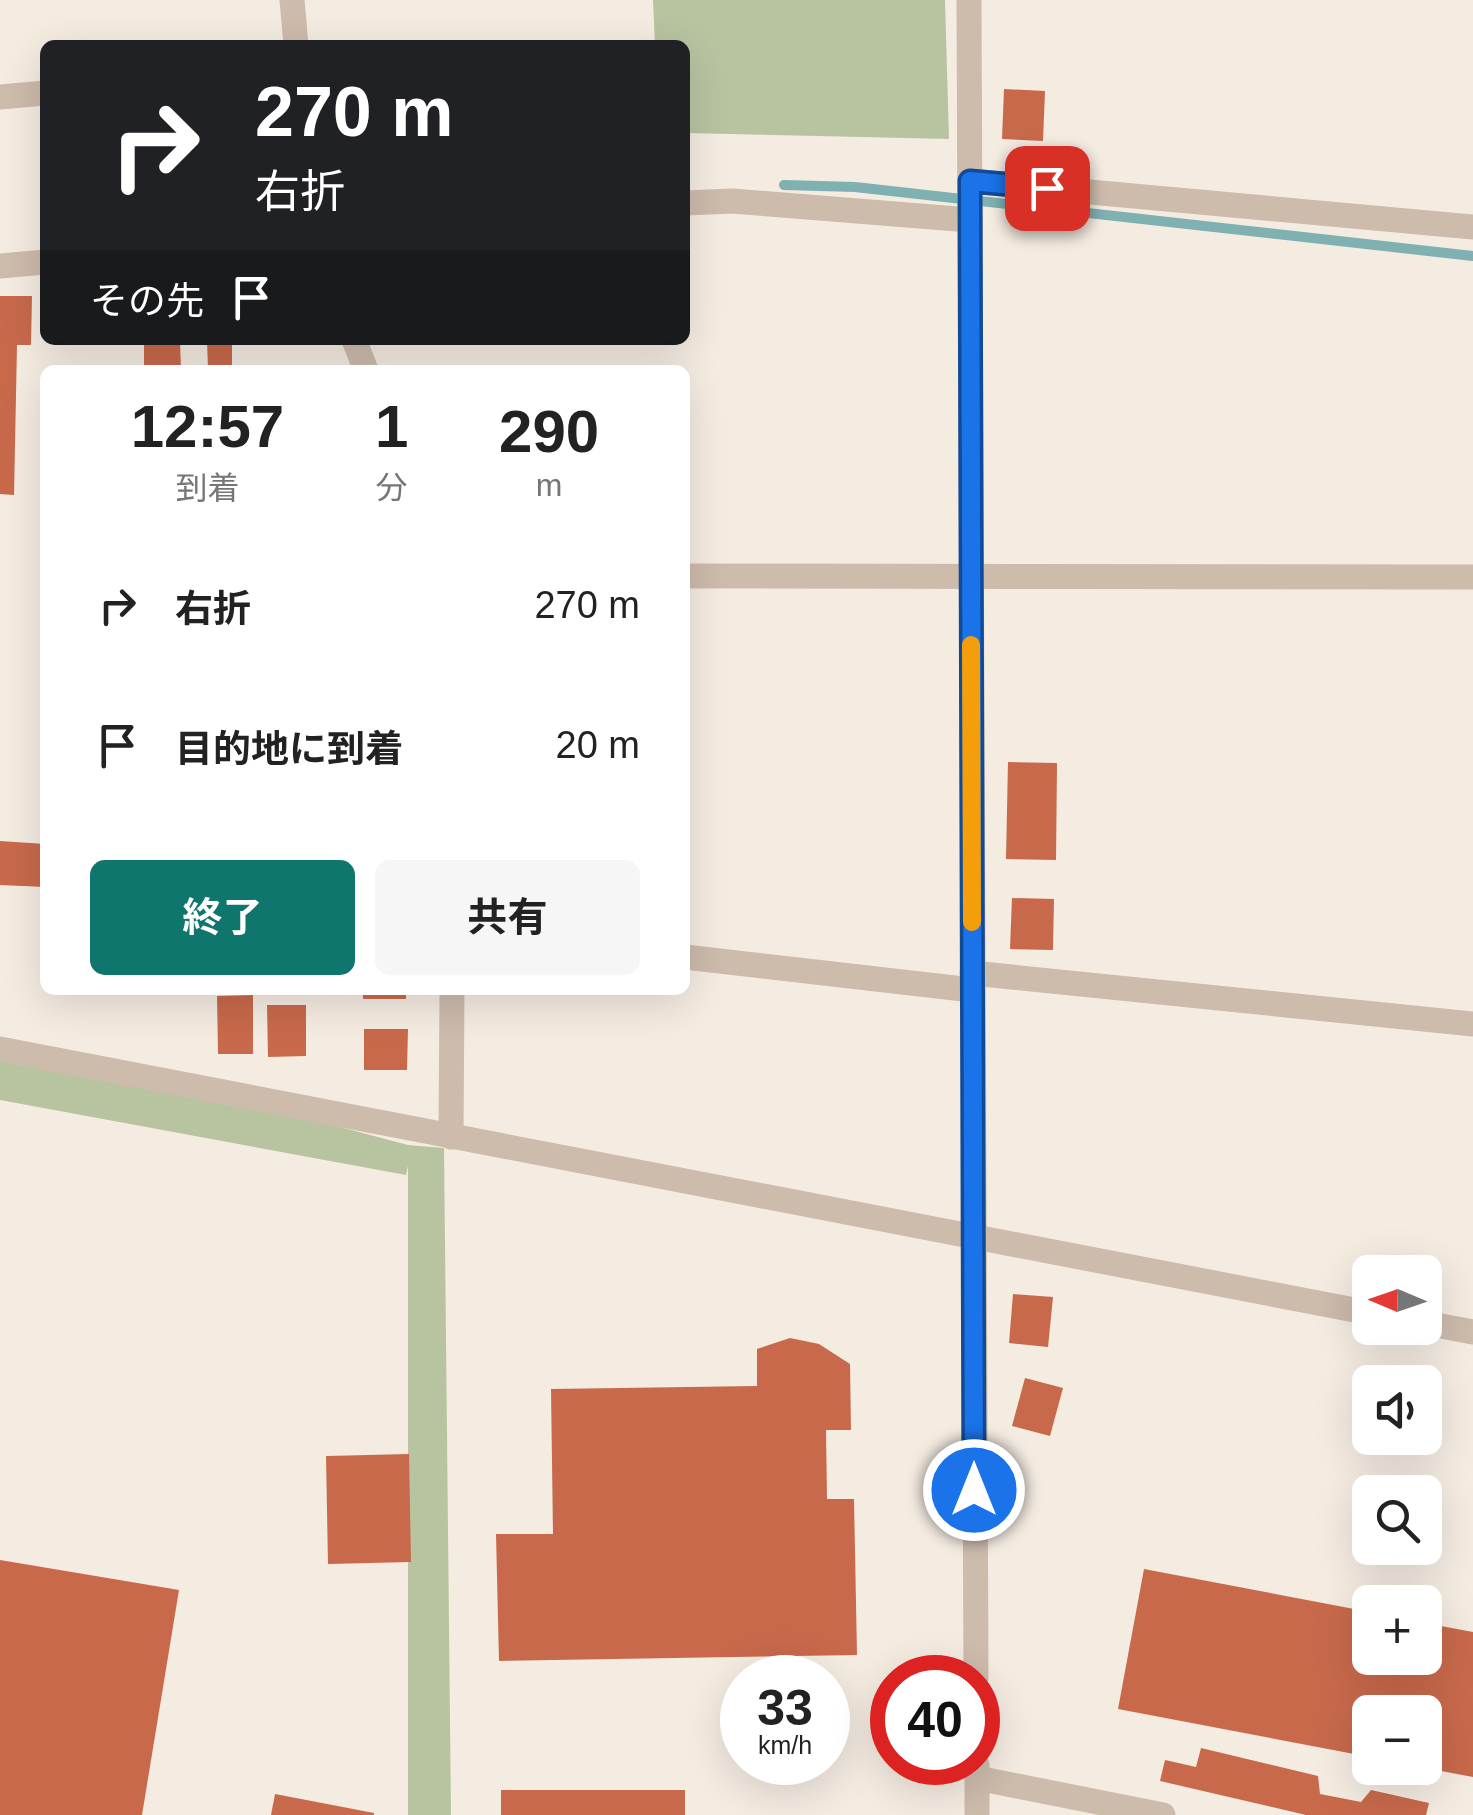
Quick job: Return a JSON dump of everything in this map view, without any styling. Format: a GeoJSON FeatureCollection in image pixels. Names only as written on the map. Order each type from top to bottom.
{"type":"FeatureCollection","features":[{"type":"Feature","properties":{"kind":"street"},"geometry":{"type":"LineString","coordinates":[[292,0],[296,40]]}},
{"type":"Feature","properties":{"kind":"street"},"geometry":{"type":"LineString","coordinates":[[969,0],[976,1655]]}},
{"type":"Feature","properties":{"kind":"street"},"geometry":{"type":"LineString","coordinates":[[0,97],[40,93]]}},
{"type":"Feature","properties":{"kind":"street"},"geometry":{"type":"LineString","coordinates":[[970,181],[1473,227]]}},
{"type":"Feature","properties":{"kind":"street"},"geometry":{"type":"LineString","coordinates":[[690,203],[732,201],[970,220]]}},
{"type":"Feature","properties":{"kind":"street"},"geometry":{"type":"LineString","coordinates":[[0,266],[40,262]]}},
{"type":"Feature","properties":{"kind":"street"},"geometry":{"type":"LineString","coordinates":[[690,576],[1473,577]]}},
{"type":"Feature","properties":{"kind":"street"},"geometry":{"type":"LineString","coordinates":[[690,956],[1473,1024]]}},
{"type":"Feature","properties":{"kind":"street"},"geometry":{"type":"LineString","coordinates":[[451,1137],[452,995]]}},
{"type":"Feature","properties":{"kind":"street"},"geometry":{"type":"LineString","coordinates":[[0,1049],[1352,1310]]}},
{"type":"Feature","properties":{"kind":"street"},"geometry":{"type":"LineString","coordinates":[[1442,1326],[1473,1332]]}},
{"type":"Feature","properties":{"kind":"street"},"geometry":{"type":"LineString","coordinates":[[1000,1776],[1163,1815]]}},
{"type":"Feature","properties":{"kind":"street"},"geometry":{"type":"LineString","coordinates":[[977,1785],[977,1815]]}},
{"type":"Feature","properties":{"kind":"green space"},"geometry":{"type":"Polygon","coordinates":[[[653,0],[945,0],[949,139],[690,133],[690,40],[655,40],[653,0]]]}},
{"type":"Feature","properties":{"kind":"green space"},"geometry":{"type":"Polygon","coordinates":[[[0,1053],[178,1084],[408,1145],[444,1148],[451,1815],[408,1815],[408,1166],[406,1175],[0,1100],[0,1053]]]}},
{"type":"Feature","properties":{"kind":"building"},"geometry":{"type":"Polygon","coordinates":[[[1004,89],[1045,91],[1043,141],[1002,139],[1004,89]]]}},
{"type":"Feature","properties":{"kind":"building"},"geometry":{"type":"Polygon","coordinates":[[[0,296],[32,296],[31,345],[17,345],[14,495],[0,494],[0,296]]]}},
{"type":"Feature","properties":{"kind":"building"},"geometry":{"type":"Polygon","coordinates":[[[144,345],[180,345],[181,365],[144,365],[144,345]]]}},
{"type":"Feature","properties":{"kind":"building"},"geometry":{"type":"Polygon","coordinates":[[[207,345],[232,345],[232,365],[208,365],[207,345]]]}},
{"type":"Feature","properties":{"kind":"building"},"geometry":{"type":"Polygon","coordinates":[[[1008,762],[1057,763],[1056,860],[1006,859],[1008,762]]]}},
{"type":"Feature","properties":{"kind":"building"},"geometry":{"type":"Polygon","coordinates":[[[0,841],[40,844],[40,887],[0,885],[0,841]]]}},
{"type":"Feature","properties":{"kind":"building"},"geometry":{"type":"Polygon","coordinates":[[[1012,898],[1054,899],[1053,950],[1010,949],[1012,898]]]}},
{"type":"Feature","properties":{"kind":"building"},"geometry":{"type":"Polygon","coordinates":[[[253,995],[253,1054],[218,1054],[217,996],[253,995]]]}},
{"type":"Feature","properties":{"kind":"building"},"geometry":{"type":"Polygon","coordinates":[[[363,995],[406,995],[406,999],[363,999],[363,995]]]}},
{"type":"Feature","properties":{"kind":"building"},"geometry":{"type":"Polygon","coordinates":[[[267,1005],[306,1005],[306,1056],[268,1057],[267,1005]]]}},
{"type":"Feature","properties":{"kind":"building"},"geometry":{"type":"Polygon","coordinates":[[[364,1029],[408,1029],[407,1070],[364,1070],[364,1029]]]}},
{"type":"Feature","properties":{"kind":"building"},"geometry":{"type":"Polygon","coordinates":[[[1013,1294],[1053,1297],[1048,1347],[1009,1343],[1013,1294]]]}},
{"type":"Feature","properties":{"kind":"building"},"geometry":{"type":"Polygon","coordinates":[[[790,1338],[819,1344],[850,1364],[851,1430],[826,1430],[827,1499],[854,1499],[857,1655],[499,1661],[496,1534],[553,1534],[551,1389],[757,1386],[757,1349],[790,1338]]]}},
{"type":"Feature","properties":{"kind":"building"},"geometry":{"type":"Polygon","coordinates":[[[1025,1378],[1063,1388],[1050,1436],[1012,1426],[1025,1378]]]}},
{"type":"Feature","properties":{"kind":"building"},"geometry":{"type":"Polygon","coordinates":[[[409,1454],[411,1562],[328,1564],[326,1456],[409,1454]]]}},
{"type":"Feature","properties":{"kind":"building"},"geometry":{"type":"Polygon","coordinates":[[[0,1560],[179,1590],[142,1815],[0,1815],[0,1560]]]}},
{"type":"Feature","properties":{"kind":"building"},"geometry":{"type":"Polygon","coordinates":[[[1144,1569],[1352,1609],[1352,1675],[1442,1675],[1442,1626],[1473,1632],[1473,1777],[1442,1771],[1442,1695],[1352,1695],[1352,1754],[1118,1709],[1144,1569]]]}},
{"type":"Feature","properties":{"kind":"building"},"geometry":{"type":"Polygon","coordinates":[[[1201,1748],[1318,1776],[1320,1794],[1361,1802],[1371,1790],[1429,1803],[1426,1815],[1306,1815],[1160,1781],[1165,1760],[1196,1767],[1201,1748]]]}},
{"type":"Feature","properties":{"kind":"building"},"geometry":{"type":"Polygon","coordinates":[[[501,1790],[685,1790],[685,1815],[501,1815],[501,1790]]]}},
{"type":"Feature","properties":{"kind":"building"},"geometry":{"type":"Polygon","coordinates":[[[275,1794],[374,1813],[374,1815],[271,1815],[275,1794]]]}},
{"type":"Feature","properties":{"kind":"waterway"},"geometry":{"type":"LineString","coordinates":[[784,185],[855,187],[1473,256]]}},
{"type":"Feature","properties":{"kind":"slow traffic"},"geometry":{"type":"LineString","coordinates":[[971,645],[972,922]]}},
{"type":"Feature","properties":{"kind":"route"},"geometry":{"type":"LineString","coordinates":[[974,1490],[970,181],[1047,188]]}}]}
